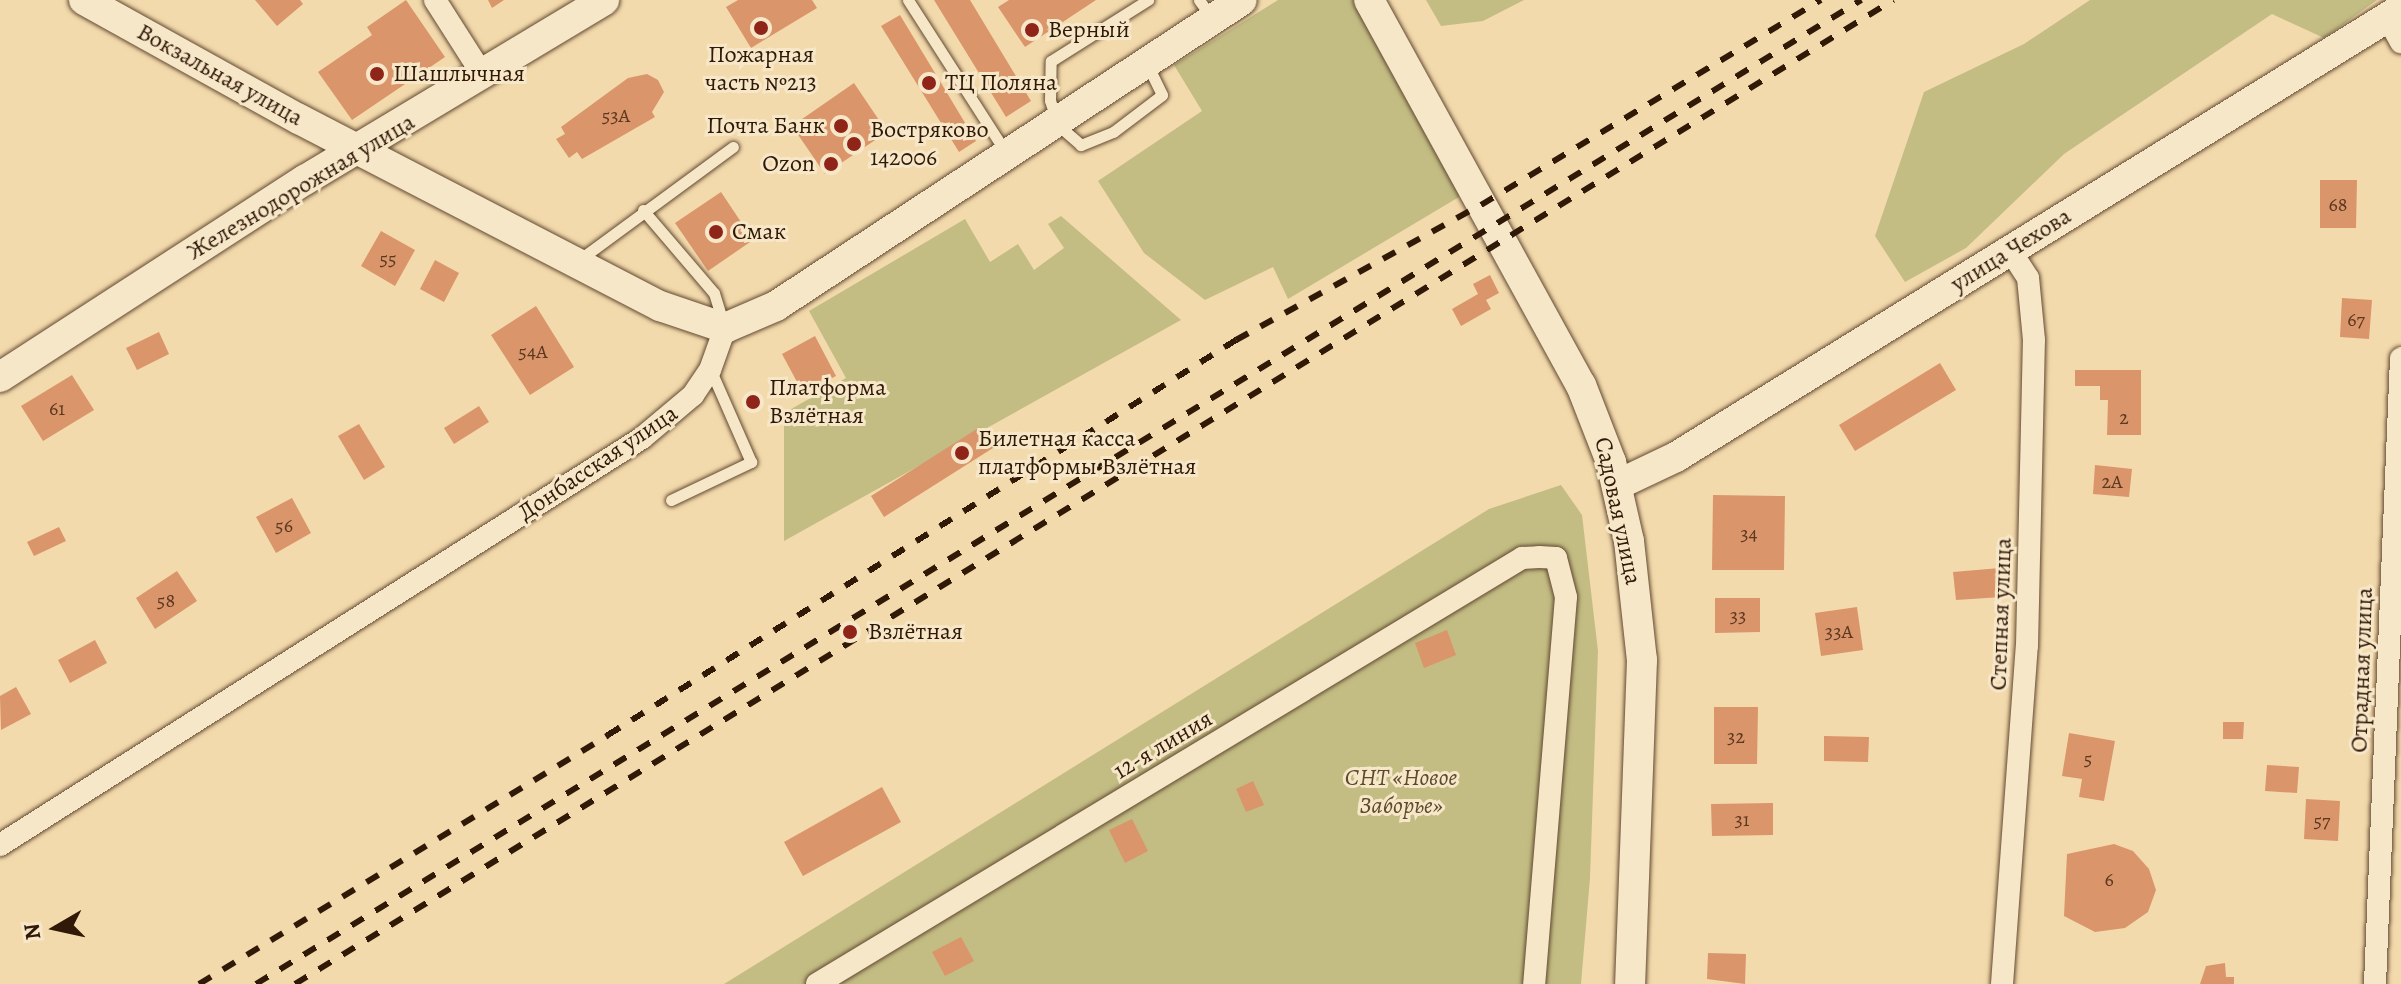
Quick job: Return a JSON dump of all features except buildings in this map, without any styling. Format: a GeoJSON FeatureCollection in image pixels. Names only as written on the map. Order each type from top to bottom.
{"type":"FeatureCollection","features":[{"type":"Feature","properties":{"kind":"street","name":"Вокзальная улица"},"geometry":{"type":"LineString","coordinates":[[84,0],[576,263],[671,311],[725,328]]}},
{"type":"Feature","properties":{"kind":"street"},"geometry":{"type":"LineString","coordinates":[[435,0],[484,77]]}},
{"type":"Feature","properties":{"kind":"street","name":"Железнодорожная улица"},"geometry":{"type":"LineString","coordinates":[[0,377],[356,148],[484,77],[604,0]]}},
{"type":"Feature","properties":{"kind":"street"},"geometry":{"type":"LineString","coordinates":[[725,328],[776,306],[1058,125],[1147,65],[1206,10],[1242,0]]}},
{"type":"Feature","properties":{"kind":"street","name":"Садовая улица"},"geometry":{"type":"LineString","coordinates":[[1369,0],[1581,385],[1617,485],[1629,541],[1642,660],[1630,984]]}},
{"type":"Feature","properties":{"kind":"street","name":"улица Чехова"},"geometry":{"type":"LineString","coordinates":[[1617,485],[1676,457],[2010,250],[2396,23]]}},
{"type":"Feature","properties":{"kind":"street","name":"Степная улица"},"geometry":{"type":"LineString","coordinates":[[2002,984],[2024,707],[2034,340],[2028,278],[2010,250]]}},
{"type":"Feature","properties":{"kind":"street","name":"Донбасская улица"},"geometry":{"type":"LineString","coordinates":[[0,845],[642,438],[693,395],[710,370],[725,328]]}},
{"type":"Feature","properties":{"kind":"street","name":"Отрадная улица"},"geometry":{"type":"LineString","coordinates":[[2375,984],[2401,359]]}},
{"type":"Feature","properties":{"kind":"street","name":"12-я линия"},"geometry":{"type":"LineString","coordinates":[[817,984],[1522,558],[1539,557],[1556,558],[1566,597],[1534,984]]}},
{"type":"Feature","properties":{"kind":"lane"},"geometry":{"type":"LineString","coordinates":[[908,0],[1008,156]]}},
{"type":"Feature","properties":{"kind":"lane"},"geometry":{"type":"LineString","coordinates":[[1058,125],[1050,100],[1051,61],[1148,0]]}},
{"type":"Feature","properties":{"kind":"lane"},"geometry":{"type":"LineString","coordinates":[[576,263],[643,210],[733,147]]}},
{"type":"Feature","properties":{"kind":"lane"},"geometry":{"type":"LineString","coordinates":[[643,210],[714,293],[725,328]]}},
{"type":"Feature","properties":{"kind":"lane"},"geometry":{"type":"LineString","coordinates":[[671,500],[751,462],[710,370]]}},
{"type":"Feature","properties":{"kind":"green space"},"geometry":{"type":"Polygon","coordinates":[[[1278,0],[1354,0],[1464,194],[1288,299],[1273,267],[1205,300],[1144,253],[1098,181],[1202,111],[1174,65],[1278,0]]]}},
{"type":"Feature","properties":{"kind":"green space"},"geometry":{"type":"Polygon","coordinates":[[[1426,0],[1524,0],[1483,21],[1441,26],[1426,0]]]}},
{"type":"Feature","properties":{"kind":"green space"},"geometry":{"type":"Polygon","coordinates":[[[2090,0],[2377,0],[2324,38],[2272,14],[2064,154],[1966,248],[1905,282],[1875,236],[1924,92],[2024,44],[2090,0]]]}},
{"type":"Feature","properties":{"kind":"green space"},"geometry":{"type":"Polygon","coordinates":[[[1061,216],[1181,320],[784,541],[784,413],[846,378],[809,311],[965,219],[990,262],[1018,244],[1034,270],[1064,248],[1048,224],[1061,216]]]}},
{"type":"Feature","properties":{"kind":"green space","name":"СНТ «Новое Заборье»"},"geometry":{"type":"Polygon","coordinates":[[[1561,485],[1582,515],[1598,651],[1590,878],[1581,984],[724,984],[1489,509],[1561,485]]]}},
{"type":"Feature","properties":{"kind":"railway"},"geometry":{"type":"LineString","coordinates":[[199,984],[608,735],[1236,340],[1481,205],[1821,0]]}},
{"type":"Feature","properties":{"kind":"railway"},"geometry":{"type":"LineString","coordinates":[[256,984],[1861,0]]}},
{"type":"Feature","properties":{"kind":"railway"},"geometry":{"type":"LineString","coordinates":[[295,984],[1893,0]]}},
{"type":"Feature","properties":{"kind":"place","name":"Пожарная часть №213"},"geometry":{"type":"Point","coordinates":[761,28]}},
{"type":"Feature","properties":{"kind":"place","name":"Верный"},"geometry":{"type":"Point","coordinates":[1032,30]}},
{"type":"Feature","properties":{"kind":"place","name":"Шашлычная"},"geometry":{"type":"Point","coordinates":[377,74]}},
{"type":"Feature","properties":{"kind":"place","name":"ТЦ Поляна"},"geometry":{"type":"Point","coordinates":[929,83]}},
{"type":"Feature","properties":{"kind":"place","name":"Почта Банк"},"geometry":{"type":"Point","coordinates":[841,126]}},
{"type":"Feature","properties":{"kind":"place","name":"Востряково 142006"},"geometry":{"type":"Point","coordinates":[854,144]}},
{"type":"Feature","properties":{"kind":"place","name":"Ozon"},"geometry":{"type":"Point","coordinates":[831,164]}},
{"type":"Feature","properties":{"kind":"place","name":"Смак"},"geometry":{"type":"Point","coordinates":[716,232]}},
{"type":"Feature","properties":{"kind":"place","name":"Платформа Взлётная"},"geometry":{"type":"Point","coordinates":[753,402]}},
{"type":"Feature","properties":{"kind":"place","name":"Билетная касса платформы Взлётная"},"geometry":{"type":"Point","coordinates":[962,453]}},
{"type":"Feature","properties":{"kind":"place","name":"Взлётная"},"geometry":{"type":"Point","coordinates":[850,632]}}]}
